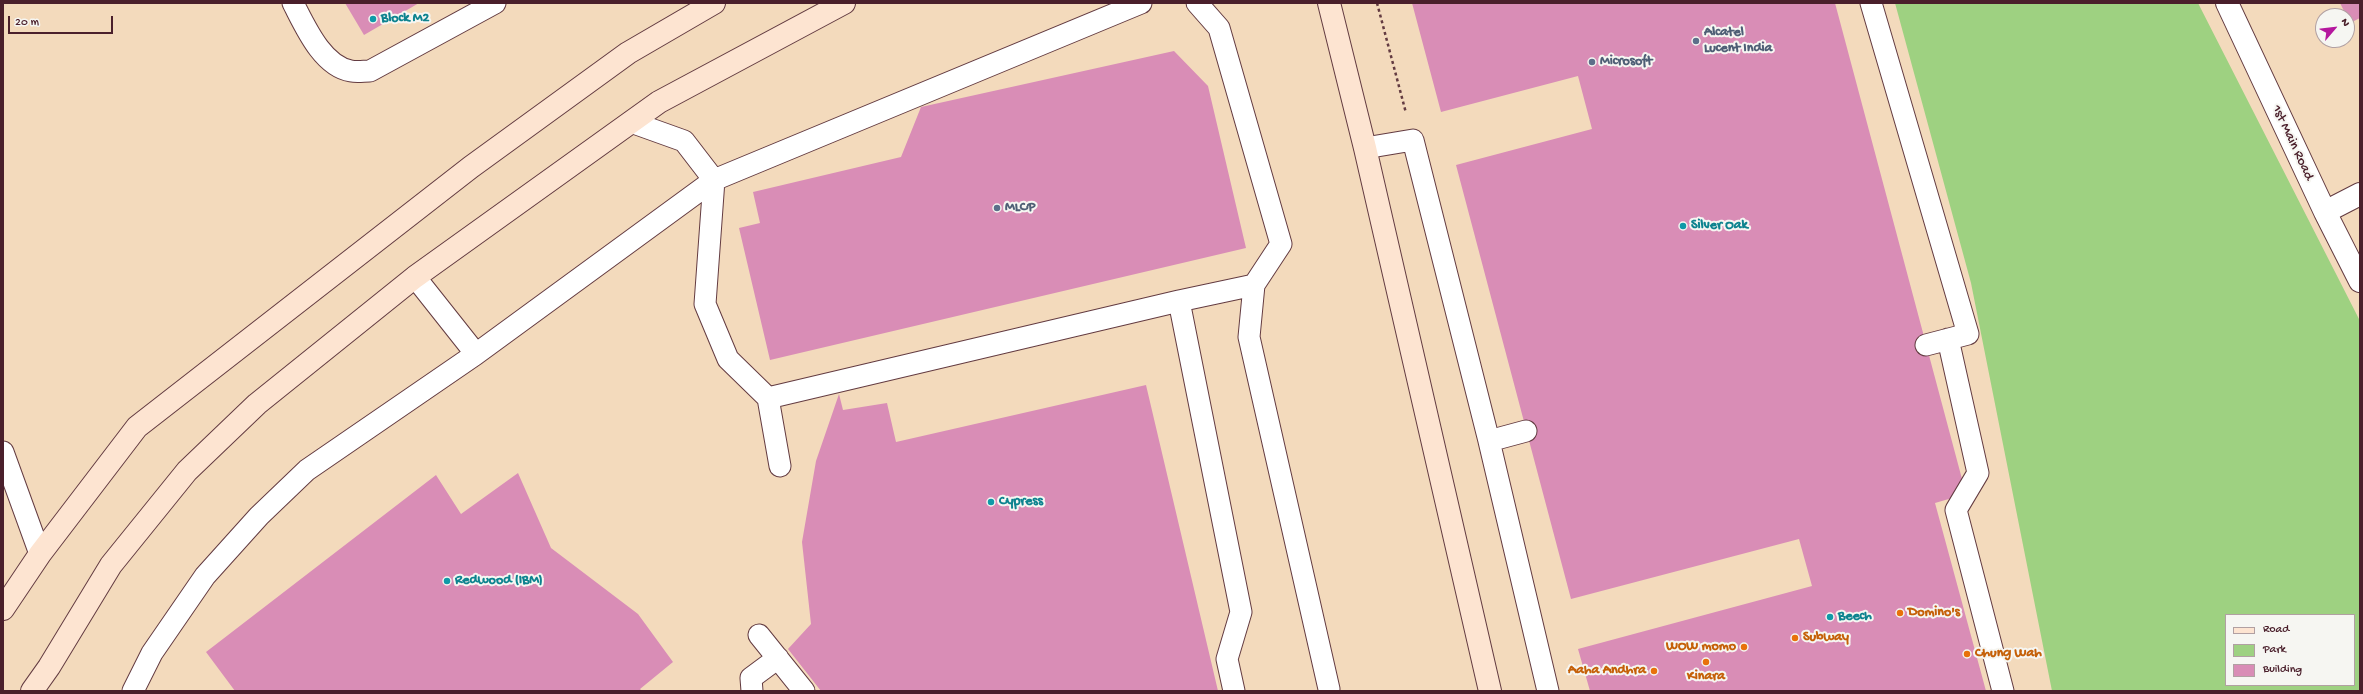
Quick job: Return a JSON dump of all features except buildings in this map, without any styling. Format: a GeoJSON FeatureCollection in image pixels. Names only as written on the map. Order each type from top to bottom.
{"type":"FeatureCollection","features":[{"type":"Feature","properties":{"kind":"street"},"geometry":{"type":"LineString","coordinates":[[3,609],[40,554],[137,427],[471,167],[628,53],[714,3]]}},
{"type":"Feature","properties":{"kind":"street"},"geometry":{"type":"LineString","coordinates":[[32,691],[49,667],[111,565],[187,471],[257,404],[415,277],[659,102],[844,3]]}},
{"type":"Feature","properties":{"kind":"street"},"geometry":{"type":"LineString","coordinates":[[1329,3],[1365,148],[1490,691]]}},
{"type":"Feature","properties":{"kind":"street","name":"1st Main Road"},"geometry":{"type":"LineString","coordinates":[[2227,3],[2325,212],[2360,281]]}},
{"type":"Feature","properties":{"kind":"street"},"geometry":{"type":"LineString","coordinates":[[2325,212],[2360,194]]}},
{"type":"Feature","properties":{"kind":"lane"},"geometry":{"type":"LineString","coordinates":[[293,3],[313,42],[336,65],[351,71],[370,70],[495,3]]}},
{"type":"Feature","properties":{"kind":"lane"},"geometry":{"type":"LineString","coordinates":[[133,691],[152,653],[205,576],[259,516],[307,470],[476,354],[714,180],[1141,3]]}},
{"type":"Feature","properties":{"kind":"lane"},"geometry":{"type":"LineString","coordinates":[[1197,3],[1219,28],[1281,244],[1254,285],[1249,337],[1329,689]]}},
{"type":"Feature","properties":{"kind":"lane"},"geometry":{"type":"LineString","coordinates":[[1871,3],[1968,334],[1926,345]]}},
{"type":"Feature","properties":{"kind":"lane"},"geometry":{"type":"LineString","coordinates":[[631,122],[684,141],[714,180],[705,304],[728,359],[768,398],[780,466]]}},
{"type":"Feature","properties":{"kind":"lane"},"geometry":{"type":"LineString","coordinates":[[1365,148],[1413,140],[1489,441],[1548,691]]}},
{"type":"Feature","properties":{"kind":"lane"},"geometry":{"type":"LineString","coordinates":[[415,277],[476,354]]}},
{"type":"Feature","properties":{"kind":"lane"},"geometry":{"type":"LineString","coordinates":[[768,398],[1179,301],[1254,285]]}},
{"type":"Feature","properties":{"kind":"lane"},"geometry":{"type":"LineString","coordinates":[[1179,301],[1241,612],[1227,659],[1234,691]]}},
{"type":"Feature","properties":{"kind":"lane"},"geometry":{"type":"LineString","coordinates":[[1948,339],[1978,473],[1956,510],[2003,691]]}},
{"type":"Feature","properties":{"kind":"lane"},"geometry":{"type":"LineString","coordinates":[[1489,441],[1526,431]]}},
{"type":"Feature","properties":{"kind":"lane"},"geometry":{"type":"LineString","coordinates":[[3,452],[40,554]]}},
{"type":"Feature","properties":{"kind":"lane"},"geometry":{"type":"LineString","coordinates":[[759,635],[804,691]]}},
{"type":"Feature","properties":{"kind":"lane"},"geometry":{"type":"LineString","coordinates":[[752,691],[751,678],[778,658]]}},
{"type":"Feature","properties":{"kind":"path"},"geometry":{"type":"LineString","coordinates":[[1377,3],[1413,140]]}},
{"type":"Feature","properties":{"kind":"green space"},"geometry":{"type":"Polygon","coordinates":[[[1895,3],[2198,3],[2360,321],[2360,691],[2052,691],[1971,283],[1895,3]]]}},
{"type":"Feature","properties":{"kind":"place","name":"Block M2"},"geometry":{"type":"Point","coordinates":[373,19]}},
{"type":"Feature","properties":{"kind":"place","name":"Alcatel Lucent India"},"geometry":{"type":"Point","coordinates":[1696,41]}},
{"type":"Feature","properties":{"kind":"place","name":"Microsoft"},"geometry":{"type":"Point","coordinates":[1592,62]}},
{"type":"Feature","properties":{"kind":"place","name":"MLCP"},"geometry":{"type":"Point","coordinates":[997,208]}},
{"type":"Feature","properties":{"kind":"place","name":"Silver Oak"},"geometry":{"type":"Point","coordinates":[1683,226]}},
{"type":"Feature","properties":{"kind":"place","name":"Cypress"},"geometry":{"type":"Point","coordinates":[991,502]}},
{"type":"Feature","properties":{"kind":"place","name":"Redwood (IBM)"},"geometry":{"type":"Point","coordinates":[447,581]}},
{"type":"Feature","properties":{"kind":"place","name":"Domino's"},"geometry":{"type":"Point","coordinates":[1900,613]}},
{"type":"Feature","properties":{"kind":"place","name":"Beech"},"geometry":{"type":"Point","coordinates":[1830,617]}},
{"type":"Feature","properties":{"kind":"place","name":"Subway"},"geometry":{"type":"Point","coordinates":[1795,638]}},
{"type":"Feature","properties":{"kind":"place","name":"WOW momo"},"geometry":{"type":"Point","coordinates":[1744,647]}},
{"type":"Feature","properties":{"kind":"place","name":"Chung Wah"},"geometry":{"type":"Point","coordinates":[1967,654]}},
{"type":"Feature","properties":{"kind":"place","name":"Kinara"},"geometry":{"type":"Point","coordinates":[1706,662]}},
{"type":"Feature","properties":{"kind":"place","name":"Aaha Andhra"},"geometry":{"type":"Point","coordinates":[1654,671]}}]}
